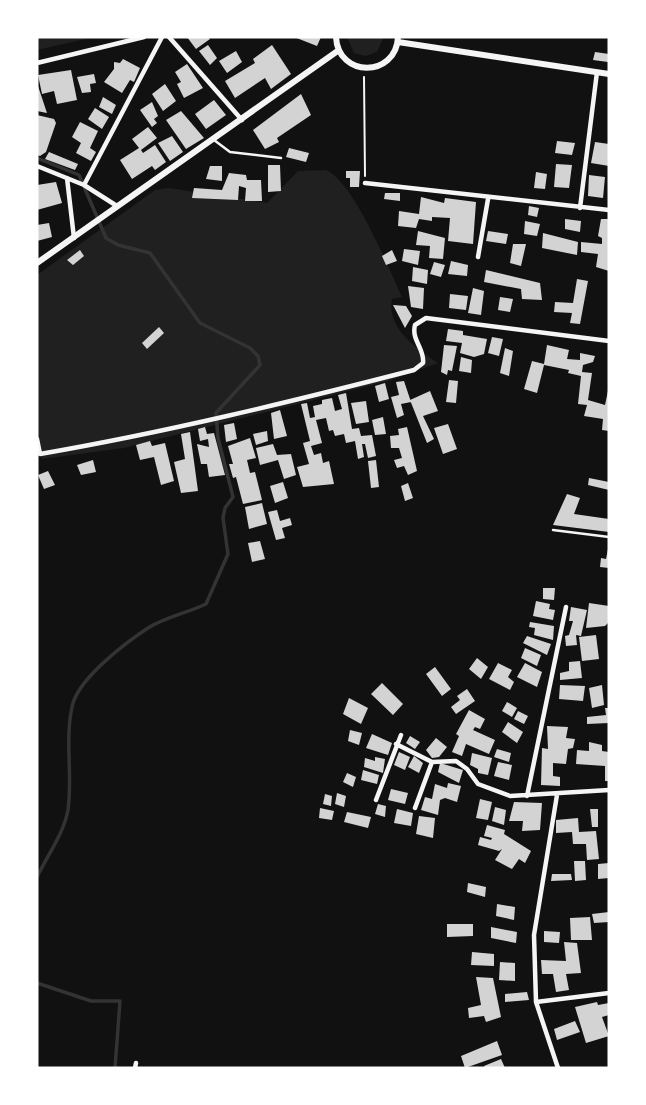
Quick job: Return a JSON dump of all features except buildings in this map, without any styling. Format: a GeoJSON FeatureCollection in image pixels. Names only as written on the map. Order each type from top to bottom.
{"type":"FeatureCollection","features":[{"type":"Feature","properties":{"kind":"street"},"geometry":{"type":"LineString","coordinates":[[37,63],[144,37]]}},
{"type":"Feature","properties":{"kind":"street"},"geometry":{"type":"LineString","coordinates":[[84,185],[162,37]]}},
{"type":"Feature","properties":{"kind":"street"},"geometry":{"type":"LineString","coordinates":[[169,37],[242,120]]}},
{"type":"Feature","properties":{"kind":"street"},"geometry":{"type":"LineString","coordinates":[[336,37],[339,50],[345,59],[363,69],[382,65],[396,51],[398,39],[609,74]]}},
{"type":"Feature","properties":{"kind":"street"},"geometry":{"type":"LineString","coordinates":[[37,263],[339,50]]}},
{"type":"Feature","properties":{"kind":"street"},"geometry":{"type":"LineString","coordinates":[[580,208],[597,72]]}},
{"type":"Feature","properties":{"kind":"street"},"geometry":{"type":"LineString","coordinates":[[37,166],[84,185],[118,207]]}},
{"type":"Feature","properties":{"kind":"street"},"geometry":{"type":"LineString","coordinates":[[66,177],[74,238]]}},
{"type":"Feature","properties":{"kind":"street"},"geometry":{"type":"LineString","coordinates":[[365,183],[488,199],[609,210]]}},
{"type":"Feature","properties":{"kind":"street"},"geometry":{"type":"LineString","coordinates":[[478,257],[488,199]]}},
{"type":"Feature","properties":{"kind":"street"},"geometry":{"type":"LineString","coordinates":[[37,439],[40,454],[262,410],[414,370],[423,363],[424,357],[413,332],[415,325],[426,318],[609,341]]}},
{"type":"Feature","properties":{"kind":"street"},"geometry":{"type":"LineString","coordinates":[[527,796],[566,607]]}},
{"type":"Feature","properties":{"kind":"street"},"geometry":{"type":"LineString","coordinates":[[376,800],[401,735]]}},
{"type":"Feature","properties":{"kind":"street"},"geometry":{"type":"LineString","coordinates":[[396,744],[432,762],[456,761],[478,784],[510,796],[609,790]]}},
{"type":"Feature","properties":{"kind":"street"},"geometry":{"type":"LineString","coordinates":[[415,808],[432,762]]}},
{"type":"Feature","properties":{"kind":"street"},"geometry":{"type":"LineString","coordinates":[[557,795],[534,935],[537,1002],[558,1068]]}},
{"type":"Feature","properties":{"kind":"street"},"geometry":{"type":"LineString","coordinates":[[537,1002],[609,993]]}},
{"type":"Feature","properties":{"kind":"lane"},"geometry":{"type":"LineString","coordinates":[[214,140],[230,152],[281,158]]}},
{"type":"Feature","properties":{"kind":"lane"},"geometry":{"type":"LineString","coordinates":[[554,530],[609,537]]}},
{"type":"Feature","properties":{"kind":"path"},"geometry":{"type":"LineString","coordinates":[[363,69],[365,183]]}},
{"type":"Feature","properties":{"kind":"shaded area"},"geometry":{"type":"Polygon","coordinates":[[[37,37],[94,37],[37,50],[37,37]]]}},
{"type":"Feature","properties":{"kind":"shaded area"},"geometry":{"type":"Polygon","coordinates":[[[347,37],[384,37],[377,52],[366,56],[354,53],[347,37]]]}},
{"type":"Feature","properties":{"kind":"shaded area"},"geometry":{"type":"Polygon","coordinates":[[[326,170],[337,178],[359,208],[388,266],[402,297],[392,299],[391,310],[398,328],[421,351],[438,363],[388,381],[124,448],[42,459],[37,441],[37,275],[155,190],[169,188],[267,203],[298,171],[326,170]]]}},
{"type":"Feature","properties":{"kind":"waterway"},"geometry":{"type":"LineString","coordinates":[[37,158],[79,175],[106,238],[118,245],[150,253],[200,323],[250,348],[258,356],[260,365],[216,413],[218,438],[233,497],[225,508],[223,518],[228,554],[206,604],[162,621],[139,634],[105,661],[78,693],[70,716],[70,783],[66,819],[37,877]]}},
{"type":"Feature","properties":{"kind":"waterway"},"geometry":{"type":"LineString","coordinates":[[37,983],[91,1001],[120,1001],[115,1068]]}}]}
